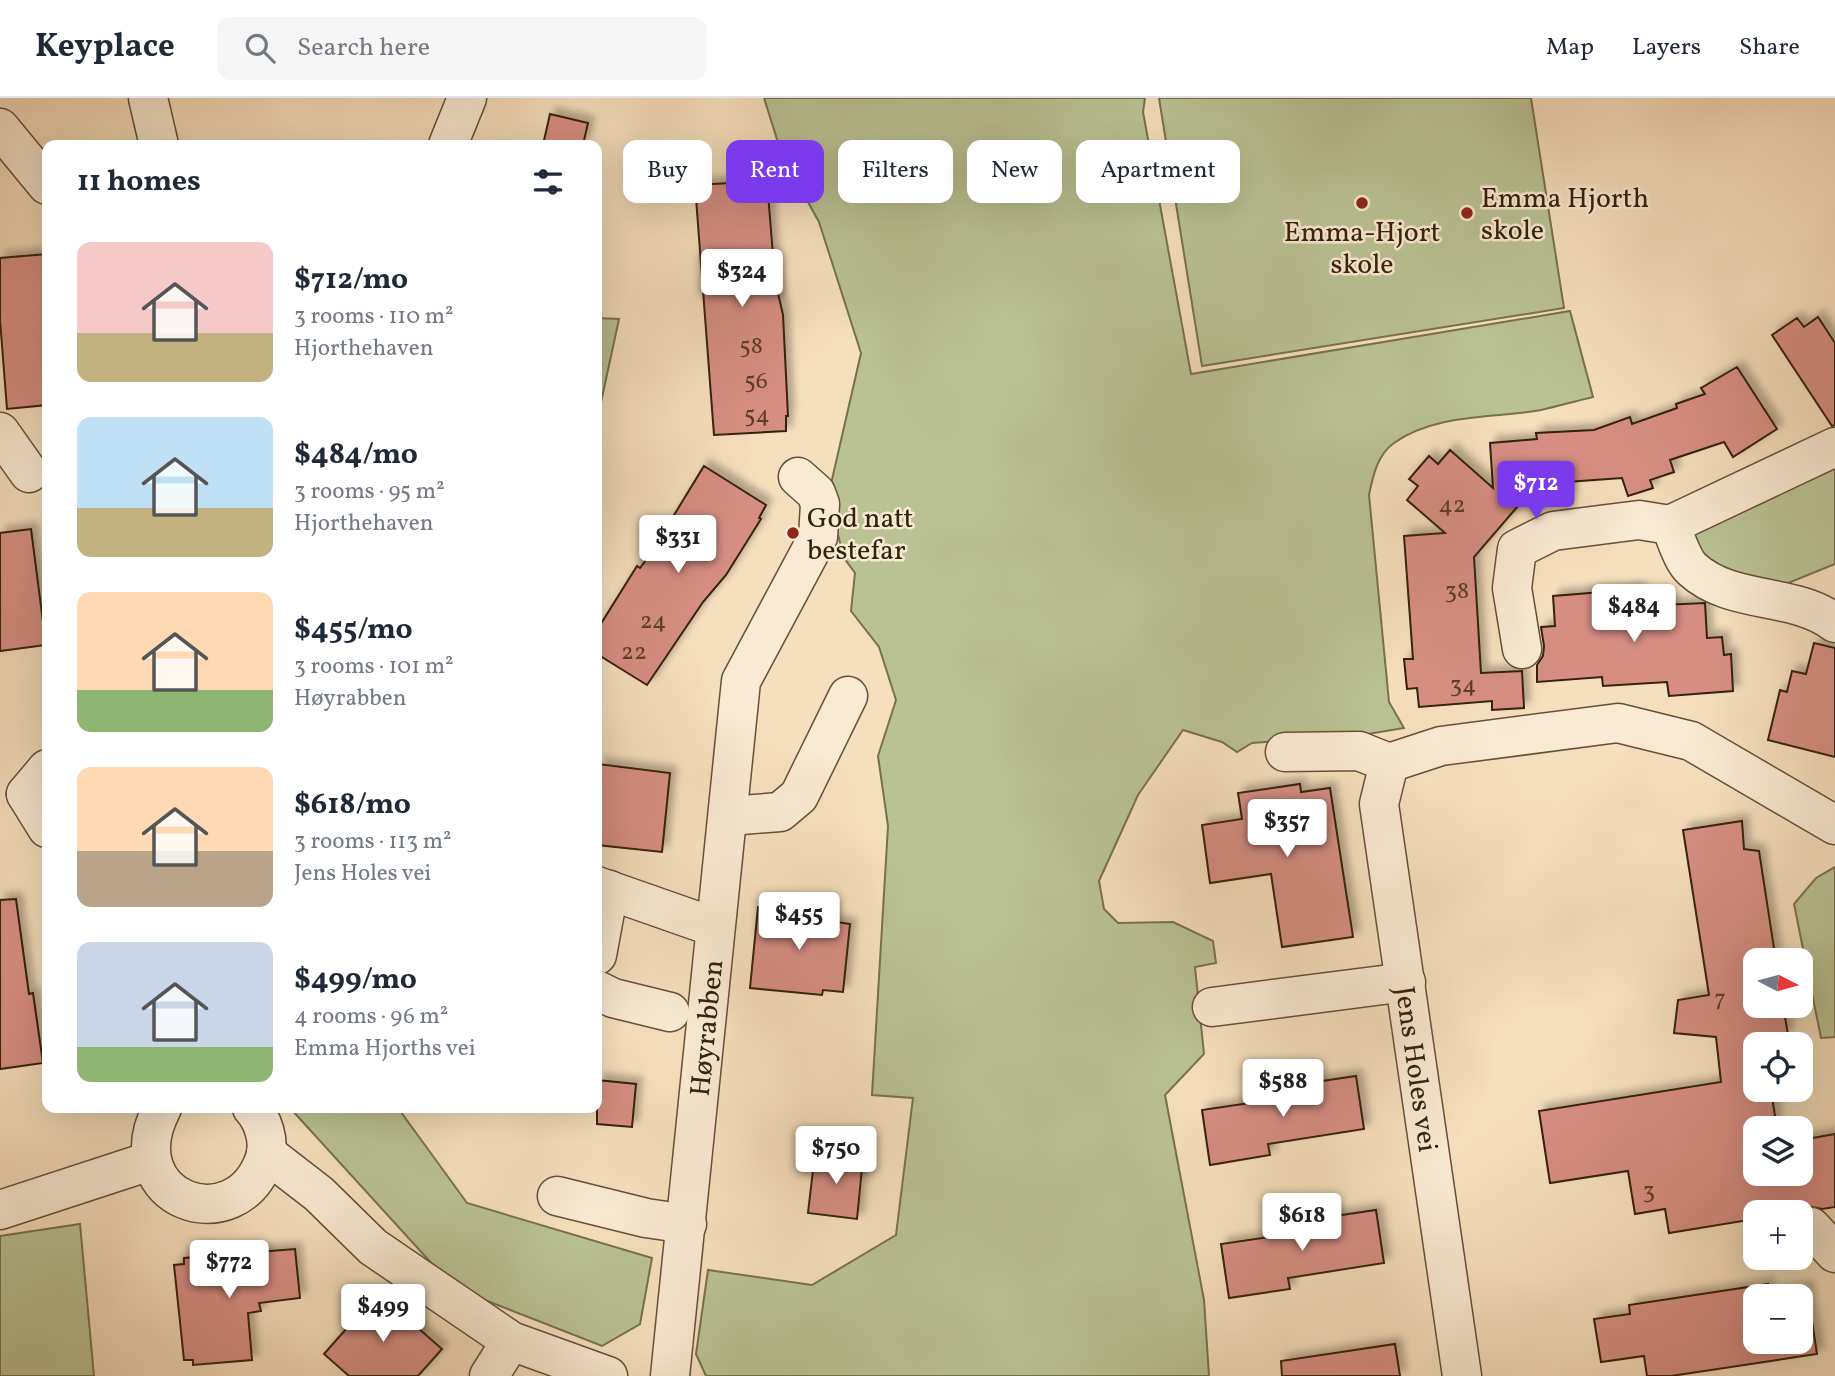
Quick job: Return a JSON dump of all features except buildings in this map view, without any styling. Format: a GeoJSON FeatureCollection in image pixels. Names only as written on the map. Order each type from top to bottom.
{"type":"FeatureCollection","features":[{"type":"Feature","properties":{"kind":"street"},"geometry":{"type":"LineString","coordinates":[[148,98],[158,140]]}},
{"type":"Feature","properties":{"kind":"street"},"geometry":{"type":"LineString","coordinates":[[450,140],[467,98]]}},
{"type":"Feature","properties":{"kind":"street"},"geometry":{"type":"LineString","coordinates":[[0,128],[42,179]]}},
{"type":"Feature","properties":{"kind":"street"},"geometry":{"type":"LineString","coordinates":[[0,432],[26,473]]}},
{"type":"Feature","properties":{"kind":"street"},"geometry":{"type":"LineString","coordinates":[[1521,649],[1512,588],[1517,549],[1553,531],[1639,520],[1670,525],[1835,447]]}},
{"type":"Feature","properties":{"kind":"street","name":"Høyrabben"},"geometry":{"type":"LineString","coordinates":[[670,1376],[741,681],[818,537],[820,504],[816,493],[798,477]]}},
{"type":"Feature","properties":{"kind":"street"},"geometry":{"type":"LineString","coordinates":[[1670,525],[1691,569],[1721,586],[1819,611],[1835,624]]}},
{"type":"Feature","properties":{"kind":"street"},"geometry":{"type":"LineString","coordinates":[[729,816],[780,812],[799,796],[848,696]]}},
{"type":"Feature","properties":{"kind":"street"},"geometry":{"type":"LineString","coordinates":[[1286,752],[1359,751],[1389,763],[1441,746],[1618,723],[1691,741],[1835,825]]}},
{"type":"Feature","properties":{"kind":"street","name":"Jens Holes vei"},"geometry":{"type":"LineString","coordinates":[[1389,763],[1378,804],[1462,1376]]}},
{"type":"Feature","properties":{"kind":"street"},"geometry":{"type":"LineString","coordinates":[[25,783],[42,818]]}},
{"type":"Feature","properties":{"kind":"street"},"geometry":{"type":"LineString","coordinates":[[603,888],[715,927]]}},
{"type":"Feature","properties":{"kind":"street"},"geometry":{"type":"LineString","coordinates":[[1212,1007],[1406,982]]}},
{"type":"Feature","properties":{"kind":"street"},"geometry":{"type":"LineString","coordinates":[[602,993],[613,999],[670,1012]]}},
{"type":"Feature","properties":{"kind":"street"},"geometry":{"type":"LineString","coordinates":[[160,1113],[150,1137],[150,1161],[159,1179],[173,1193],[191,1202],[211,1204],[231,1199],[248,1188],[260,1172],[267,1153],[265,1133],[255,1113]]}},
{"type":"Feature","properties":{"kind":"street"},"geometry":{"type":"LineString","coordinates":[[267,1153],[319,1194],[373,1247],[511,1341],[608,1376]]}},
{"type":"Feature","properties":{"kind":"street"},"geometry":{"type":"LineString","coordinates":[[0,1210],[150,1161]]}},
{"type":"Feature","properties":{"kind":"street"},"geometry":{"type":"LineString","coordinates":[[557,1196],[646,1218],[687,1224]]}},
{"type":"Feature","properties":{"kind":"street"},"geometry":{"type":"LineString","coordinates":[[489,1376],[511,1341]]}},
{"type":"Feature","properties":{"kind":"green space"},"geometry":{"type":"Polygon","coordinates":[[[764,98],[1145,98],[1143,112],[1148,140],[1076,140],[1076,203],[1160,203],[1191,374],[1570,311],[1593,397],[1541,410],[1428,426],[1394,443],[1383,454],[1377,466],[1369,495],[1389,702],[1404,728],[1362,735],[1252,743],[1237,752],[1222,742],[1183,730],[1138,795],[1099,881],[1104,909],[1118,923],[1173,922],[1213,941],[1216,963],[1195,967],[1204,1054],[1165,1095],[1204,1300],[1209,1376],[706,1376],[696,1354],[708,1270],[812,1285],[896,1235],[913,1098],[872,1095],[888,826],[878,756],[896,700],[879,647],[851,611],[855,573],[844,558],[828,497],[861,353],[819,222],[809,203],[824,203],[824,140],[777,140],[764,98]]]}},
{"type":"Feature","properties":{"kind":"green space","name":"Emma-Hjort skole"},"geometry":{"type":"Polygon","coordinates":[[[1159,98],[1531,98],[1564,308],[1202,366],[1176,203],[1240,203],[1240,140],[1166,140],[1159,98]]]}},
{"type":"Feature","properties":{"kind":"green space"},"geometry":{"type":"Polygon","coordinates":[[[602,318],[619,319],[602,398],[602,318]]]}},
{"type":"Feature","properties":{"kind":"green space"},"geometry":{"type":"Polygon","coordinates":[[[1835,460],[1835,564],[1771,590],[1713,572],[1693,549],[1692,525],[1835,460]]]}},
{"type":"Feature","properties":{"kind":"green space"},"geometry":{"type":"Polygon","coordinates":[[[1835,867],[1835,1037],[1821,1038],[1813,998],[1813,948],[1803,948],[1794,904],[1816,878],[1835,867]]]}},
{"type":"Feature","properties":{"kind":"green space"},"geometry":{"type":"Polygon","coordinates":[[[295,1113],[402,1113],[467,1203],[652,1258],[640,1324],[602,1346],[454,1288],[295,1113]]]}},
{"type":"Feature","properties":{"kind":"green space"},"geometry":{"type":"Polygon","coordinates":[[[80,1224],[94,1376],[0,1376],[0,1236],[80,1224]]]}},
{"type":"Feature","properties":{"kind":"place","name":"Emma-Hjort skole"},"geometry":{"type":"Point","coordinates":[1362,203]}},
{"type":"Feature","properties":{"kind":"place","name":"Emma Hjorth skole"},"geometry":{"type":"Point","coordinates":[1467,213]}},
{"type":"Feature","properties":{"kind":"place","name":"God natt bestefar"},"geometry":{"type":"Point","coordinates":[793,533]}}]}
